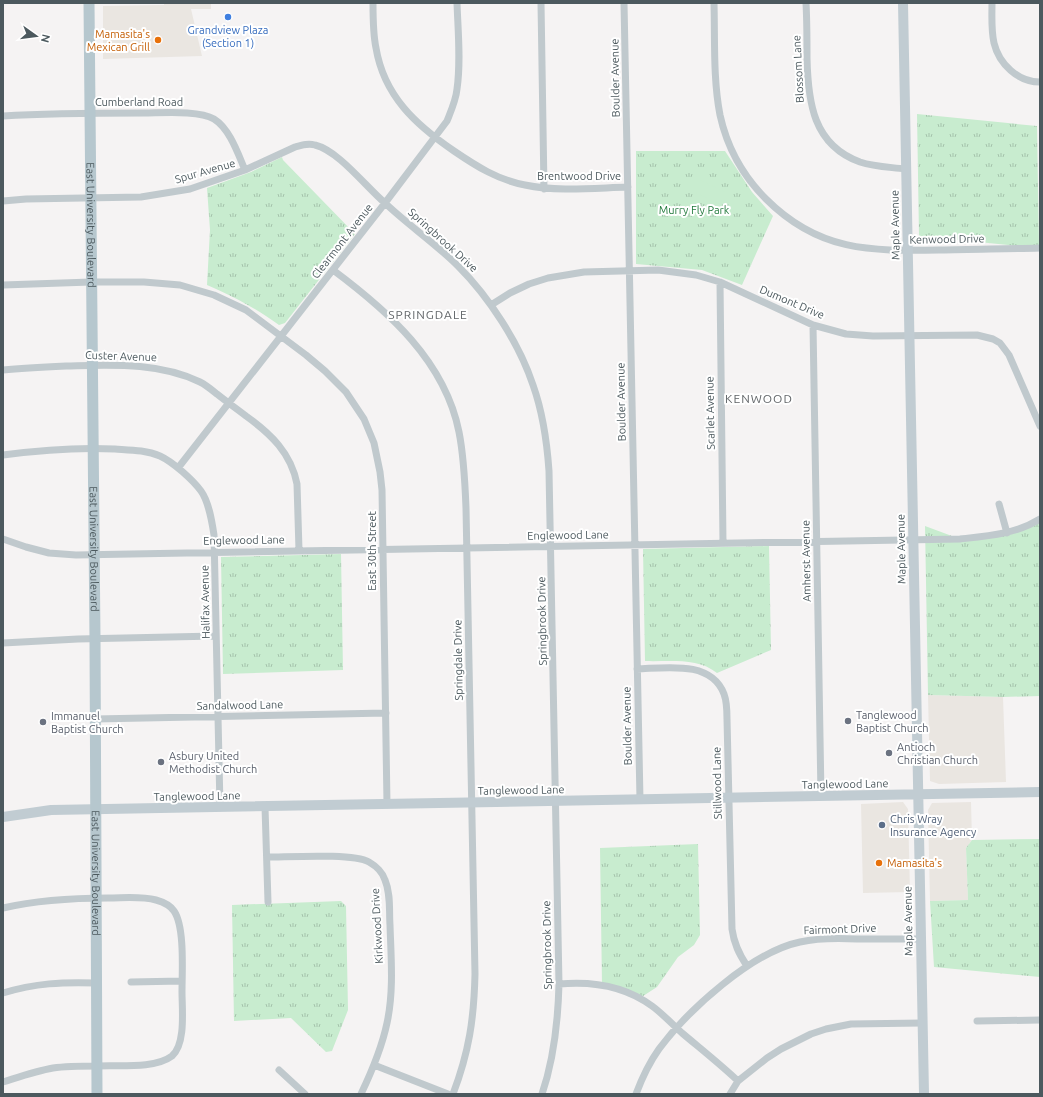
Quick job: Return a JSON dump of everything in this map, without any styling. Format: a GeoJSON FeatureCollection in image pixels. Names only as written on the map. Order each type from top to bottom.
{"type":"FeatureCollection","features":[{"type":"Feature","properties":{"kind":"main road","name":"East University Boulevard"},"geometry":{"type":"LineString","coordinates":[[89,3],[95,639],[97,1094]]}},
{"type":"Feature","properties":{"kind":"main road","name":"Maple Avenue"},"geometry":{"type":"LineString","coordinates":[[903,3],[924,1094]]}},
{"type":"Feature","properties":{"kind":"main road","name":"Tanglewood Lane"},"geometry":{"type":"LineString","coordinates":[[3,817],[48,811],[1040,792]]}},
{"type":"Feature","properties":{"kind":"street","name":"Brentwood Drive"},"geometry":{"type":"LineString","coordinates":[[373,3],[378,62],[386,81],[396,99],[404,109],[435,138],[486,172],[513,183],[544,189],[628,187]]}},
{"type":"Feature","properties":{"kind":"street","name":"Clearmont Avenue"},"geometry":{"type":"LineString","coordinates":[[178,468],[385,203],[447,121],[457,90],[457,3]]}},
{"type":"Feature","properties":{"kind":"street"},"geometry":{"type":"LineString","coordinates":[[540,3],[544,189]]}},
{"type":"Feature","properties":{"kind":"street","name":"Boulder Avenue"},"geometry":{"type":"LineString","coordinates":[[624,3],[640,800]]}},
{"type":"Feature","properties":{"kind":"street","name":"Kenwood Drive"},"geometry":{"type":"LineString","coordinates":[[714,3],[716,83],[720,116],[730,147],[737,161],[753,184],[772,206],[784,216],[826,239],[865,249],[907,250],[1040,248]]}},
{"type":"Feature","properties":{"kind":"street","name":"Blossom Lane"},"geometry":{"type":"LineString","coordinates":[[806,3],[808,86],[812,110],[819,128],[832,144],[850,157],[868,164],[905,169]]}},
{"type":"Feature","properties":{"kind":"street"},"geometry":{"type":"LineString","coordinates":[[992,3],[994,43],[1001,60],[1014,73],[1022,78],[1032,82],[1040,82]]}},
{"type":"Feature","properties":{"kind":"street","name":"Cumberland Road"},"geometry":{"type":"LineString","coordinates":[[3,116],[91,113],[185,113],[210,117],[224,130],[245,170]]}},
{"type":"Feature","properties":{"kind":"street","name":"Spur Avenue"},"geometry":{"type":"LineString","coordinates":[[3,201],[26,199],[141,197],[190,189],[245,170],[295,147],[315,145],[330,152],[340,160],[385,203]]}},
{"type":"Feature","properties":{"kind":"street","name":"Springbrook Drive"},"geometry":{"type":"LineString","coordinates":[[385,203],[457,265],[474,282],[491,305],[523,361],[534,386],[547,444],[550,471],[559,984],[555,1042],[548,1079],[542,1094]]}},
{"type":"Feature","properties":{"kind":"street","name":"Springdale Drive"},"geometry":{"type":"LineString","coordinates":[[333,270],[377,305],[407,334],[433,370],[445,392],[455,416],[462,451],[467,548],[475,1001],[467,1051],[453,1094]]}},
{"type":"Feature","properties":{"kind":"street","name":"Dumont Drive"},"geometry":{"type":"LineString","coordinates":[[491,305],[510,293],[529,284],[548,278],[584,272],[658,270],[696,275],[720,282],[813,325],[846,334],[873,336],[977,335],[993,339],[1000,343],[1010,355],[1040,426]]}},
{"type":"Feature","properties":{"kind":"street","name":"East 30th Street"},"geometry":{"type":"LineString","coordinates":[[3,285],[144,282],[180,285],[214,295],[246,310],[281,336],[320,367],[338,384],[354,404],[370,431],[378,455],[380,472],[383,516],[382,549],[387,804]]}},
{"type":"Feature","properties":{"kind":"street","name":"Scarlet Avenue"},"geometry":{"type":"LineString","coordinates":[[720,282],[723,543]]}},
{"type":"Feature","properties":{"kind":"street","name":"Amherst Avenue"},"geometry":{"type":"LineString","coordinates":[[813,325],[821,796]]}},
{"type":"Feature","properties":{"kind":"street","name":"Custer Avenue"},"geometry":{"type":"LineString","coordinates":[[3,370],[42,366],[135,366],[162,369],[188,376],[202,383],[269,434],[284,450],[295,475],[297,484],[299,550]]}},
{"type":"Feature","properties":{"kind":"street","name":"Halifax Avenue"},"geometry":{"type":"LineString","coordinates":[[3,455],[37,451],[93,448],[131,450],[151,453],[169,461],[202,492],[210,513],[214,535],[220,807]]}},
{"type":"Feature","properties":{"kind":"street"},"geometry":{"type":"LineString","coordinates":[[999,504],[1007,533]]}},
{"type":"Feature","properties":{"kind":"street","name":"Englewood Lane"},"geometry":{"type":"LineString","coordinates":[[3,539],[49,553],[76,555],[913,540],[966,538],[1007,533],[1033,524],[1040,519]]}},
{"type":"Feature","properties":{"kind":"street"},"geometry":{"type":"LineString","coordinates":[[3,643],[35,640],[216,636]]}},
{"type":"Feature","properties":{"kind":"street","name":"Stillwood Lane"},"geometry":{"type":"LineString","coordinates":[[637,669],[670,668],[698,670],[712,677],[722,688],[726,702],[727,719],[732,929],[734,942],[739,955],[747,966]]}},
{"type":"Feature","properties":{"kind":"street","name":"Sandalwood Lane"},"geometry":{"type":"LineString","coordinates":[[95,719],[386,713]]}},
{"type":"Feature","properties":{"kind":"street"},"geometry":{"type":"LineString","coordinates":[[265,807],[268,902]]}},
{"type":"Feature","properties":{"kind":"street","name":"Kirkwood Drive"},"geometry":{"type":"LineString","coordinates":[[267,858],[330,857],[362,859],[373,864],[386,880],[389,911],[391,994],[387,1024],[374,1065],[361,1094]]}},
{"type":"Feature","properties":{"kind":"street"},"geometry":{"type":"LineString","coordinates":[[3,908],[38,901],[96,898],[149,899],[164,903],[169,906],[179,922],[182,981],[180,1039],[177,1050],[172,1055],[160,1062],[150,1064],[52,1068],[3,1082]]}},
{"type":"Feature","properties":{"kind":"street","name":"Fairmont Drive"},"geometry":{"type":"LineString","coordinates":[[636,1094],[647,1068],[659,1049],[676,1028],[706,997],[747,966],[779,948],[809,940],[837,938],[921,939]]}},
{"type":"Feature","properties":{"kind":"street"},"geometry":{"type":"LineString","coordinates":[[131,982],[182,981]]}},
{"type":"Feature","properties":{"kind":"street"},"geometry":{"type":"LineString","coordinates":[[3,993],[24,986],[64,982],[96,983]]}},
{"type":"Feature","properties":{"kind":"street"},"geometry":{"type":"LineString","coordinates":[[559,984],[597,984],[621,990],[644,1001],[663,1015],[738,1081]]}},
{"type":"Feature","properties":{"kind":"street"},"geometry":{"type":"LineString","coordinates":[[977,1021],[1040,1020]]}},
{"type":"Feature","properties":{"kind":"street"},"geometry":{"type":"LineString","coordinates":[[730,1094],[738,1081],[781,1049],[796,1041],[826,1029],[851,1024],[922,1023]]}},
{"type":"Feature","properties":{"kind":"street"},"geometry":{"type":"LineString","coordinates":[[374,1065],[448,1094]]}},
{"type":"Feature","properties":{"kind":"street"},"geometry":{"type":"LineString","coordinates":[[279,1070],[305,1094]]}},
{"type":"Feature","properties":{"kind":"shaded area"},"geometry":{"type":"Polygon","coordinates":[[[164,3],[211,3],[211,9],[191,9],[202,56],[103,59],[103,6],[164,5],[164,3]]]}},
{"type":"Feature","properties":{"kind":"shaded area"},"geometry":{"type":"Polygon","coordinates":[[[928,695],[1003,697],[1006,782],[939,784],[930,781],[928,695]]]}},
{"type":"Feature","properties":{"kind":"shaded area"},"geometry":{"type":"Polygon","coordinates":[[[903,802],[908,809],[910,892],[863,893],[861,804],[903,802]]]}},
{"type":"Feature","properties":{"kind":"shaded area"},"geometry":{"type":"Polygon","coordinates":[[[971,802],[972,840],[966,848],[968,900],[930,901],[928,810],[932,803],[971,802]]]}},
{"type":"Feature","properties":{"kind":"green space"},"geometry":{"type":"Polygon","coordinates":[[[917,114],[1037,126],[1039,248],[919,236],[917,114]]]}},
{"type":"Feature","properties":{"kind":"green space","name":"Murry Fly Park"},"geometry":{"type":"Polygon","coordinates":[[[636,151],[725,151],[752,192],[773,216],[742,285],[702,270],[636,264],[636,151]]]}},
{"type":"Feature","properties":{"kind":"green space"},"geometry":{"type":"Polygon","coordinates":[[[282,157],[283,160],[355,234],[285,323],[279,325],[244,303],[207,285],[210,230],[207,188],[251,172],[282,157]]]}},
{"type":"Feature","properties":{"kind":"green space"},"geometry":{"type":"Polygon","coordinates":[[[698,179],[727,193],[722,205],[692,191],[698,179]]]}},
{"type":"Feature","properties":{"kind":"green space"},"geometry":{"type":"Polygon","coordinates":[[[1040,520],[1040,696],[1003,697],[928,695],[925,526],[960,539],[983,537],[1040,520]]]}},
{"type":"Feature","properties":{"kind":"green space"},"geometry":{"type":"Polygon","coordinates":[[[769,546],[771,650],[717,673],[709,668],[692,662],[645,661],[643,549],[769,546]]]}},
{"type":"Feature","properties":{"kind":"green space"},"geometry":{"type":"Polygon","coordinates":[[[341,554],[343,670],[223,674],[221,557],[341,554]]]}},
{"type":"Feature","properties":{"kind":"green space"},"geometry":{"type":"Polygon","coordinates":[[[1040,839],[1040,977],[934,967],[930,901],[968,900],[966,848],[972,840],[1040,839]]]}},
{"type":"Feature","properties":{"kind":"green space"},"geometry":{"type":"Polygon","coordinates":[[[698,844],[700,935],[694,945],[678,957],[657,987],[640,998],[602,985],[600,848],[698,844]]]}},
{"type":"Feature","properties":{"kind":"green space"},"geometry":{"type":"Polygon","coordinates":[[[341,901],[346,906],[348,1010],[332,1051],[326,1052],[291,1018],[234,1021],[232,905],[341,901]]]}},
{"type":"Feature","properties":{"kind":"place","name":"Grandview Plaza (Section 1)"},"geometry":{"type":"Point","coordinates":[228,17]}},
{"type":"Feature","properties":{"kind":"place","name":"Mamasita's Mexican Grill"},"geometry":{"type":"Point","coordinates":[158,40]}},
{"type":"Feature","properties":{"kind":"place","name":"Tanglewood Baptist Church"},"geometry":{"type":"Point","coordinates":[848,721]}},
{"type":"Feature","properties":{"kind":"place","name":"Immanuel Baptist Church"},"geometry":{"type":"Point","coordinates":[43,722]}},
{"type":"Feature","properties":{"kind":"place","name":"Antioch Christian Church"},"geometry":{"type":"Point","coordinates":[889,753]}},
{"type":"Feature","properties":{"kind":"place","name":"Asbury United Methodist Church"},"geometry":{"type":"Point","coordinates":[161,762]}},
{"type":"Feature","properties":{"kind":"place","name":"Chris Wray Insurance Agency"},"geometry":{"type":"Point","coordinates":[882,825]}},
{"type":"Feature","properties":{"kind":"place","name":"Mamasita's"},"geometry":{"type":"Point","coordinates":[879,863]}},
{"type":"Feature","properties":{"kind":"district","name":"SPRINGDALE"},"geometry":{"type":"Point","coordinates":[428,315]}},
{"type":"Feature","properties":{"kind":"district","name":"KENWOOD"},"geometry":{"type":"Point","coordinates":[759,399]}}]}
